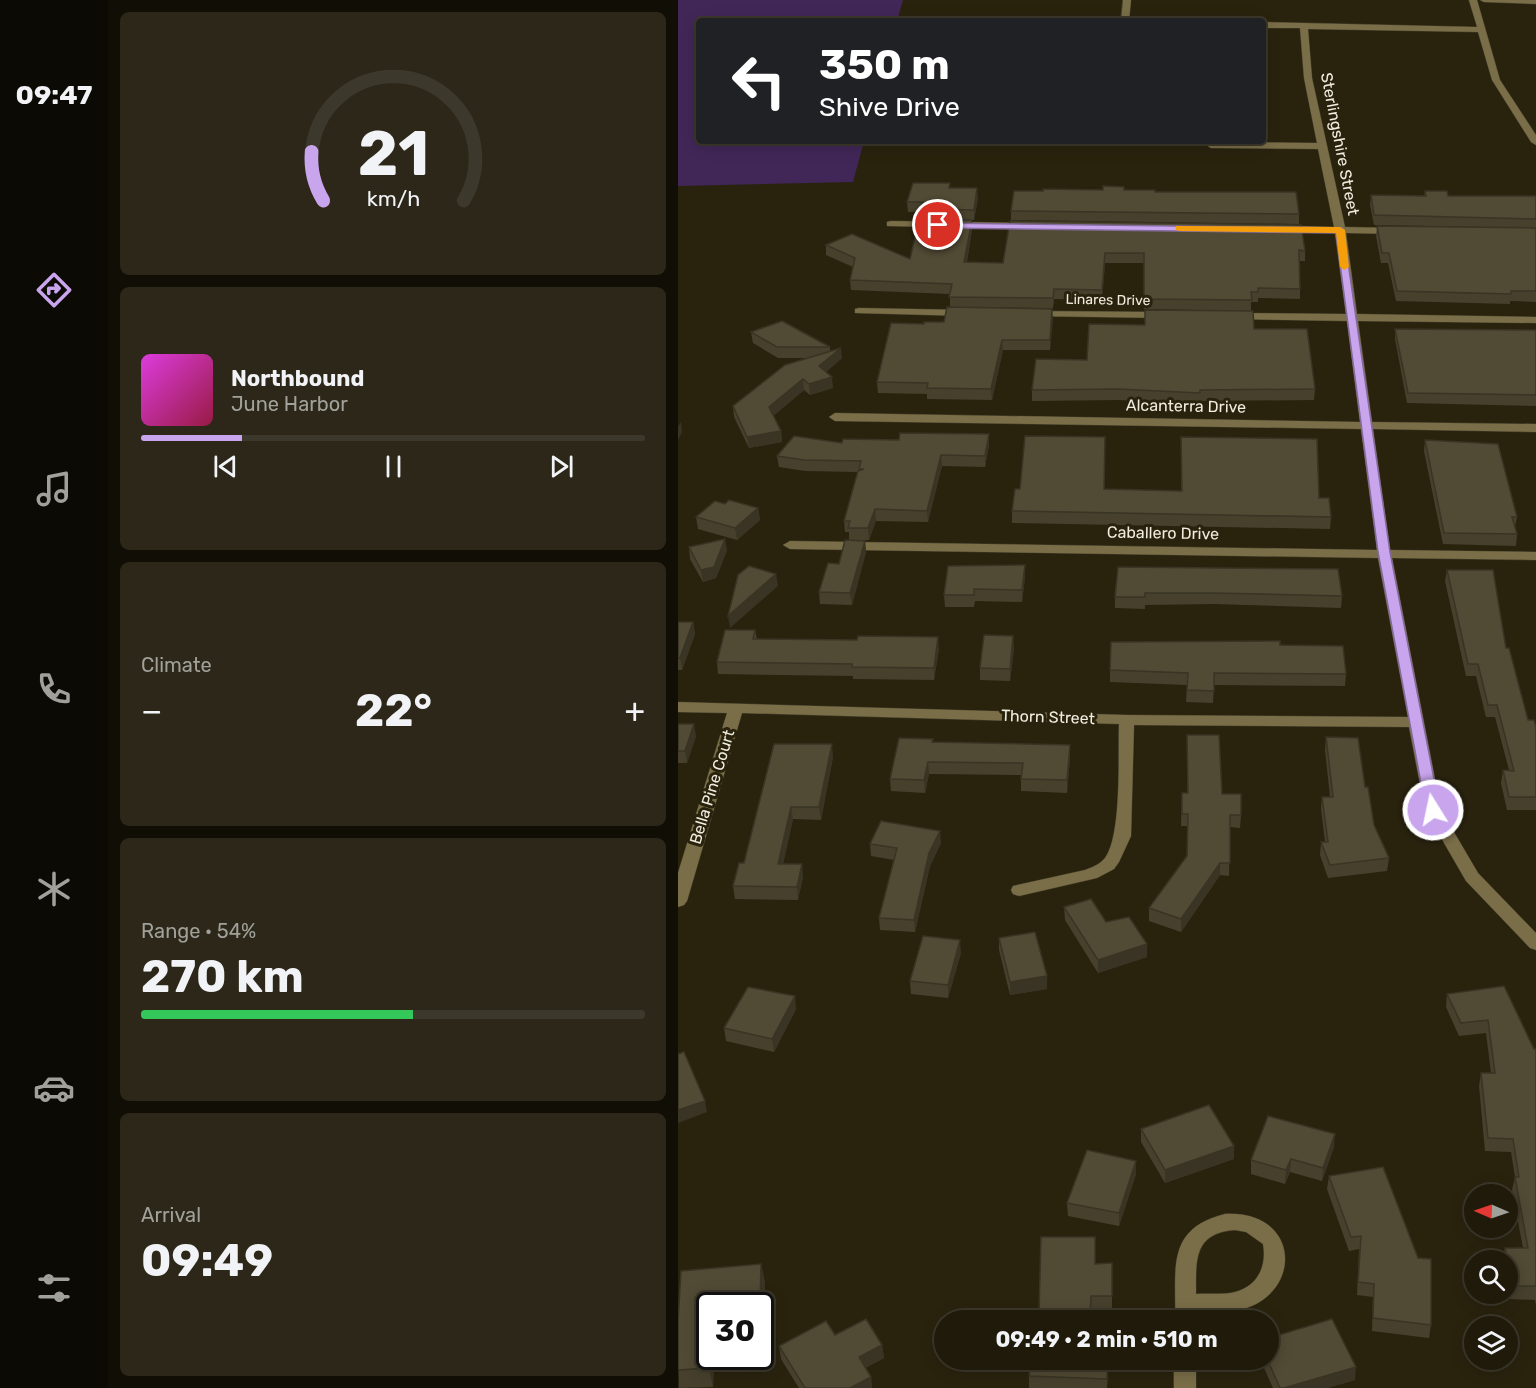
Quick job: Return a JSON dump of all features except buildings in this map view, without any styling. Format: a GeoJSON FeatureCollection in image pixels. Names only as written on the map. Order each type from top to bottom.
{"type":"FeatureCollection","features":[{"type":"Feature","properties":{"kind":"street"},"geometry":{"type":"LineString","coordinates":[[1125,18],[1127,0]]}},
{"type":"Feature","properties":{"kind":"street"},"geometry":{"type":"LineString","coordinates":[[1473,0],[1496,80],[1536,142]]}},
{"type":"Feature","properties":{"kind":"street"},"geometry":{"type":"LineString","coordinates":[[1484,0],[1536,2]]}},
{"type":"Feature","properties":{"kind":"street"},"geometry":{"type":"LineString","coordinates":[[1266,25],[1482,30]]}},
{"type":"Feature","properties":{"kind":"street","name":"Sterlingshire Street"},"geometry":{"type":"LineString","coordinates":[[1304,26],[1308,78],[1340,230],[1384,552],[1433,810],[1472,877],[1536,944]]}},
{"type":"Feature","properties":{"kind":"street"},"geometry":{"type":"LineString","coordinates":[[1211,145],[1323,146]]}},
{"type":"Feature","properties":{"kind":"street"},"geometry":{"type":"LineString","coordinates":[[891,224],[1044,226]]}},
{"type":"Feature","properties":{"kind":"street"},"geometry":{"type":"LineString","coordinates":[[1269,229],[1409,231]]}},
{"type":"Feature","properties":{"kind":"street"},"geometry":{"type":"LineString","coordinates":[[859,311],[979,313]]}},
{"type":"Feature","properties":{"kind":"street","name":"Linares Drive"},"geometry":{"type":"LineString","coordinates":[[1015,314],[1171,315]]}},
{"type":"Feature","properties":{"kind":"street"},"geometry":{"type":"LineString","coordinates":[[1219,316],[1536,320]]}},
{"type":"Feature","properties":{"kind":"street","name":"Alcanterra Drive"},"geometry":{"type":"LineString","coordinates":[[835,417],[1536,428]]}},
{"type":"Feature","properties":{"kind":"street","name":"Caballero Drive"},"geometry":{"type":"LineString","coordinates":[[790,545],[1536,555]]}},
{"type":"Feature","properties":{"kind":"street","name":"Thorn Street"},"geometry":{"type":"LineString","coordinates":[[678,707],[1126,720],[1418,722]]}},
{"type":"Feature","properties":{"kind":"street","name":"Bella Pine Court"},"geometry":{"type":"LineString","coordinates":[[678,901],[736,708]]}},
{"type":"Feature","properties":{"kind":"street"},"geometry":{"type":"LineString","coordinates":[[1019,890],[1081,876],[1107,866],[1117,854],[1123,836],[1126,720]]}},
{"type":"Feature","properties":{"kind":"street"},"geometry":{"type":"LineString","coordinates":[[1227,1221],[1252,1226],[1272,1240],[1276,1258],[1270,1278],[1258,1290],[1238,1301],[1186,1312],[1188,1250],[1202,1230],[1227,1221]]}},
{"type":"Feature","properties":{"kind":"street"},"geometry":{"type":"LineString","coordinates":[[1185,1370],[1185,1388]]}},
{"type":"Feature","properties":{"kind":"shaded area"},"geometry":{"type":"Polygon","coordinates":[[[678,0],[903,0],[898,18],[696,18],[696,144],[863,144],[853,182],[678,186],[678,0]]]}},
{"type":"Feature","properties":{"kind":"slow traffic"},"geometry":{"type":"LineString","coordinates":[[1179,228],[1340,230],[1344,267]]}},
{"type":"Feature","properties":{"kind":"route"},"geometry":{"type":"LineString","coordinates":[[938,225],[1340,230],[1384,552],[1433,810]]}}]}
